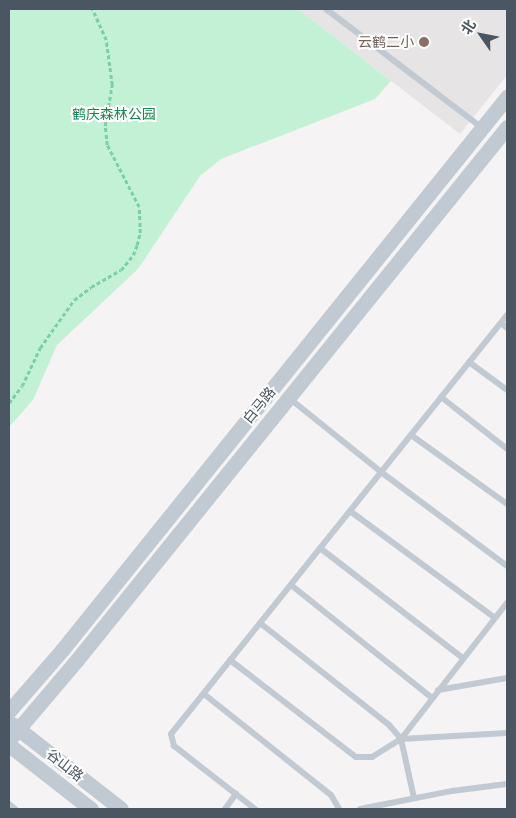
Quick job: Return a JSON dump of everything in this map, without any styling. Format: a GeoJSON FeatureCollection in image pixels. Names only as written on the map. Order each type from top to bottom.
{"type":"FeatureCollection","features":[{"type":"Feature","properties":{"kind":"street","name":"白马路"},"geometry":{"type":"LineString","coordinates":[[9,711],[62,650],[507,97]]}},
{"type":"Feature","properties":{"kind":"street","name":"白马路"},"geometry":{"type":"LineString","coordinates":[[12,730],[76,662],[507,127]]}},
{"type":"Feature","properties":{"kind":"street","name":"谷山路"},"geometry":{"type":"LineString","coordinates":[[12,730],[121,809]]}},
{"type":"Feature","properties":{"kind":"street","name":"谷山路"},"geometry":{"type":"LineString","coordinates":[[9,745],[91,809]]}},
{"type":"Feature","properties":{"kind":"lane"},"geometry":{"type":"LineString","coordinates":[[326,9],[482,128]]}},
{"type":"Feature","properties":{"kind":"lane"},"geometry":{"type":"LineString","coordinates":[[255,809],[174,746],[171,734],[507,315]]}},
{"type":"Feature","properties":{"kind":"lane"},"geometry":{"type":"LineString","coordinates":[[500,323],[507,328]]}},
{"type":"Feature","properties":{"kind":"lane"},"geometry":{"type":"LineString","coordinates":[[469,362],[507,390]]}},
{"type":"Feature","properties":{"kind":"lane"},"geometry":{"type":"LineString","coordinates":[[441,397],[507,449]]}},
{"type":"Feature","properties":{"kind":"lane"},"geometry":{"type":"LineString","coordinates":[[289,398],[381,472],[507,566]]}},
{"type":"Feature","properties":{"kind":"lane"},"geometry":{"type":"LineString","coordinates":[[411,434],[507,504]]}},
{"type":"Feature","properties":{"kind":"lane"},"geometry":{"type":"LineString","coordinates":[[350,512],[495,618]]}},
{"type":"Feature","properties":{"kind":"lane"},"geometry":{"type":"LineString","coordinates":[[320,548],[463,658]]}},
{"type":"Feature","properties":{"kind":"lane"},"geometry":{"type":"LineString","coordinates":[[291,585],[432,698]]}},
{"type":"Feature","properties":{"kind":"lane"},"geometry":{"type":"LineString","coordinates":[[230,660],[356,757],[372,757],[401,739],[507,603]]}},
{"type":"Feature","properties":{"kind":"lane"},"geometry":{"type":"LineString","coordinates":[[260,623],[389,725],[401,739],[414,798]]}},
{"type":"Feature","properties":{"kind":"lane"},"geometry":{"type":"LineString","coordinates":[[438,690],[507,678]]}},
{"type":"Feature","properties":{"kind":"lane"},"geometry":{"type":"LineString","coordinates":[[204,694],[331,795],[339,809]]}},
{"type":"Feature","properties":{"kind":"lane"},"geometry":{"type":"LineString","coordinates":[[401,739],[507,733]]}},
{"type":"Feature","properties":{"kind":"lane"},"geometry":{"type":"LineString","coordinates":[[360,809],[414,798],[507,784]]}},
{"type":"Feature","properties":{"kind":"lane"},"geometry":{"type":"LineString","coordinates":[[224,809],[236,794]]}},
{"type":"Feature","properties":{"kind":"lane"},"geometry":{"type":"LineString","coordinates":[[9,804],[15,809]]}},
{"type":"Feature","properties":{"kind":"path"},"geometry":{"type":"LineString","coordinates":[[9,403],[22,386],[40,348],[74,300],[91,287],[121,270],[133,255],[138,239],[140,219],[138,204],[107,145],[105,126],[112,85],[106,40],[92,9]]}},
{"type":"Feature","properties":{"kind":"shaded area","name":"云鹤二小"},"geometry":{"type":"Polygon","coordinates":[[[298,9],[507,9],[507,75],[460,134],[298,9]]]}},
{"type":"Feature","properties":{"kind":"green space","name":"鹤庆森林公园"},"geometry":{"type":"Polygon","coordinates":[[[9,9],[298,9],[391,81],[375,99],[221,159],[200,176],[138,269],[57,345],[33,400],[9,427],[9,9]]]}},
{"type":"Feature","properties":{"kind":"place","name":"云鹤二小"},"geometry":{"type":"Point","coordinates":[424,42]}}]}
